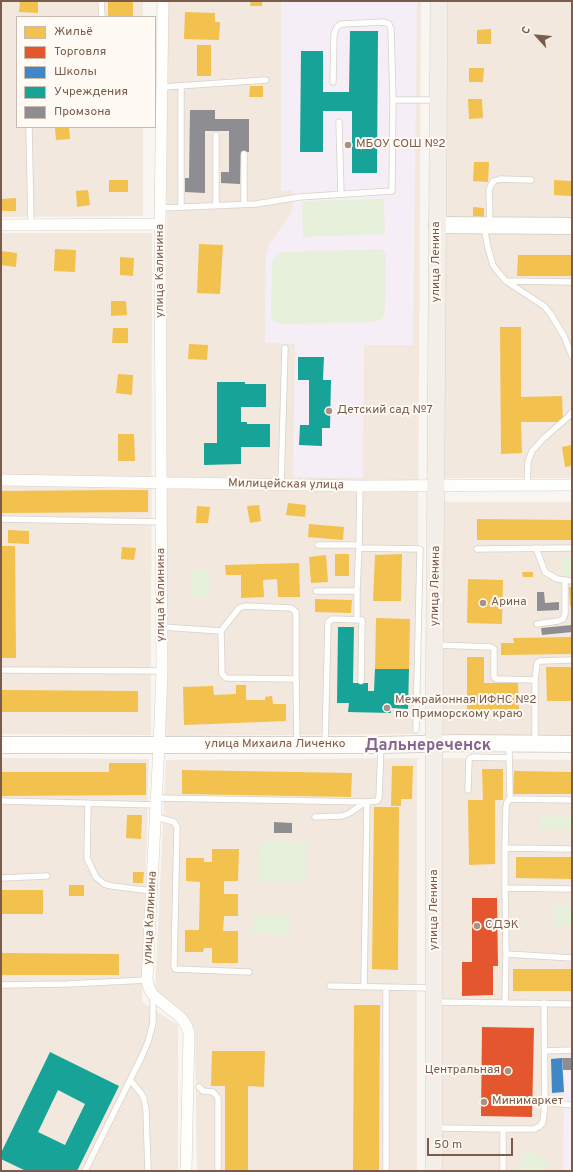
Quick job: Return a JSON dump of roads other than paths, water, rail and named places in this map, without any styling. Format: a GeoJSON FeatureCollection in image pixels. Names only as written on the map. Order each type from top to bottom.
{"type":"FeatureCollection","features":[{"type":"Feature","properties":{"kind":"main road","name":"улица Ленина"},"geometry":{"type":"LineString","coordinates":[[434,1171],[435,645],[428,549],[437,487],[439,1]]}},
{"type":"Feature","properties":{"kind":"main road"},"geometry":{"type":"LineString","coordinates":[[437,225],[572,226]]}},
{"type":"Feature","properties":{"kind":"main road","name":"улица Михаила Личенко"},"geometry":{"type":"LineString","coordinates":[[1,746],[434,744],[509,751],[536,743],[572,744]]}},
{"type":"Feature","properties":{"kind":"street","name":"улица Калинина"},"geometry":{"type":"LineString","coordinates":[[153,995],[149,988],[148,980],[160,746],[162,671],[160,224],[163,1]]}},
{"type":"Feature","properties":{"kind":"street"},"geometry":{"type":"LineString","coordinates":[[1,225],[160,224]]}},
{"type":"Feature","properties":{"kind":"street","name":"Милицейская улица"},"geometry":{"type":"LineString","coordinates":[[1,480],[162,484],[437,487],[572,485]]}},
{"type":"Feature","properties":{"kind":"street"},"geometry":{"type":"LineString","coordinates":[[153,995],[180,1017],[186,1024],[190,1033],[186,1171]]}},
{"type":"Feature","properties":{"kind":"lane"},"geometry":{"type":"LineString","coordinates":[[101,1],[102,16]]}},
{"type":"Feature","properties":{"kind":"lane"},"geometry":{"type":"LineString","coordinates":[[161,208],[244,204],[270,202],[300,197],[392,192],[393,100],[391,29],[388,24],[384,22],[341,24],[335,30],[333,82]]}},
{"type":"Feature","properties":{"kind":"lane"},"geometry":{"type":"LineString","coordinates":[[163,88],[266,80]]}},
{"type":"Feature","properties":{"kind":"lane"},"geometry":{"type":"LineString","coordinates":[[181,87],[181,206]]}},
{"type":"Feature","properties":{"kind":"lane"},"geometry":{"type":"LineString","coordinates":[[393,100],[439,100]]}},
{"type":"Feature","properties":{"kind":"lane"},"geometry":{"type":"LineString","coordinates":[[339,122],[341,194]]}},
{"type":"Feature","properties":{"kind":"lane"},"geometry":{"type":"LineString","coordinates":[[29,128],[31,224]]}},
{"type":"Feature","properties":{"kind":"lane"},"geometry":{"type":"LineString","coordinates":[[216,135],[216,205]]}},
{"type":"Feature","properties":{"kind":"lane"},"geometry":{"type":"LineString","coordinates":[[244,154],[244,204]]}},
{"type":"Feature","properties":{"kind":"lane"},"geometry":{"type":"LineString","coordinates":[[531,180],[500,179],[494,181],[491,185],[489,190],[487,225],[488,248],[493,265],[506,281],[540,303],[556,320],[572,356]]}},
{"type":"Feature","properties":{"kind":"lane"},"geometry":{"type":"LineString","coordinates":[[506,281],[572,282]]}},
{"type":"Feature","properties":{"kind":"lane"},"geometry":{"type":"LineString","coordinates":[[281,485],[285,348]]}},
{"type":"Feature","properties":{"kind":"lane"},"geometry":{"type":"LineString","coordinates":[[527,486],[528,462],[532,452],[544,438],[572,412]]}},
{"type":"Feature","properties":{"kind":"lane"},"geometry":{"type":"LineString","coordinates":[[357,620],[360,486]]}},
{"type":"Feature","properties":{"kind":"lane"},"geometry":{"type":"LineString","coordinates":[[1,519],[162,522]]}},
{"type":"Feature","properties":{"kind":"lane"},"geometry":{"type":"LineString","coordinates":[[318,545],[428,549],[416,730]]}},
{"type":"Feature","properties":{"kind":"lane"},"geometry":{"type":"LineString","coordinates":[[536,548],[545,572],[557,579],[572,581]]}},
{"type":"Feature","properties":{"kind":"lane"},"geometry":{"type":"LineString","coordinates":[[477,549],[572,548]]}},
{"type":"Feature","properties":{"kind":"lane"},"geometry":{"type":"LineString","coordinates":[[537,624],[563,619],[566,614],[565,581]]}},
{"type":"Feature","properties":{"kind":"lane"},"geometry":{"type":"LineString","coordinates":[[316,591],[357,591]]}},
{"type":"Feature","properties":{"kind":"lane"},"geometry":{"type":"LineString","coordinates":[[296,679],[226,678],[222,674],[221,631],[239,608],[245,606],[291,608],[296,612],[297,745]]}},
{"type":"Feature","properties":{"kind":"lane"},"geometry":{"type":"LineString","coordinates":[[325,744],[328,622],[332,619],[362,620],[361,681]]}},
{"type":"Feature","properties":{"kind":"lane"},"geometry":{"type":"LineString","coordinates":[[162,627],[221,631]]}},
{"type":"Feature","properties":{"kind":"lane"},"geometry":{"type":"LineString","coordinates":[[435,645],[492,647],[494,649],[494,677],[496,679],[535,680]]}},
{"type":"Feature","properties":{"kind":"lane"},"geometry":{"type":"LineString","coordinates":[[536,743],[536,663],[540,661],[572,660]]}},
{"type":"Feature","properties":{"kind":"lane"},"geometry":{"type":"LineString","coordinates":[[1,670],[162,671]]}},
{"type":"Feature","properties":{"kind":"lane"},"geometry":{"type":"LineString","coordinates":[[1,802],[88,804],[157,802],[377,801],[380,798],[382,745]]}},
{"type":"Feature","properties":{"kind":"lane"},"geometry":{"type":"LineString","coordinates":[[468,790],[470,758],[509,751],[510,799],[507,802],[506,807],[505,848],[505,1002]]}},
{"type":"Feature","properties":{"kind":"lane"},"geometry":{"type":"LineString","coordinates":[[510,799],[572,800]]}},
{"type":"Feature","properties":{"kind":"lane"},"geometry":{"type":"LineString","coordinates":[[315,817],[342,816],[348,814],[366,802]]}},
{"type":"Feature","properties":{"kind":"lane"},"geometry":{"type":"LineString","coordinates":[[364,987],[366,802]]}},
{"type":"Feature","properties":{"kind":"lane"},"geometry":{"type":"LineString","coordinates":[[88,804],[87,858],[96,877],[104,884],[152,891]]}},
{"type":"Feature","properties":{"kind":"lane"},"geometry":{"type":"LineString","coordinates":[[156,817],[174,822],[177,827],[174,966],[176,969],[249,972]]}},
{"type":"Feature","properties":{"kind":"lane"},"geometry":{"type":"LineString","coordinates":[[505,848],[572,850]]}},
{"type":"Feature","properties":{"kind":"lane"},"geometry":{"type":"LineString","coordinates":[[1,878],[47,876]]}},
{"type":"Feature","properties":{"kind":"lane"},"geometry":{"type":"LineString","coordinates":[[505,888],[572,889]]}},
{"type":"Feature","properties":{"kind":"lane"},"geometry":{"type":"LineString","coordinates":[[506,954],[572,958]]}},
{"type":"Feature","properties":{"kind":"lane"},"geometry":{"type":"LineString","coordinates":[[1,985],[67,984],[148,980]]}},
{"type":"Feature","properties":{"kind":"lane"},"geometry":{"type":"LineString","coordinates":[[330,986],[386,988],[435,995],[505,1002],[572,1004]]}},
{"type":"Feature","properties":{"kind":"lane"},"geometry":{"type":"LineString","coordinates":[[386,988],[386,1171]]}},
{"type":"Feature","properties":{"kind":"lane"},"geometry":{"type":"LineString","coordinates":[[85,1171],[141,1058],[151,1033],[153,1023],[153,995]]}},
{"type":"Feature","properties":{"kind":"lane"},"geometry":{"type":"LineString","coordinates":[[434,1128],[534,1129],[540,1126],[543,1122],[544,1102],[544,1003]]}},
{"type":"Feature","properties":{"kind":"lane"},"geometry":{"type":"LineString","coordinates":[[545,1051],[572,1050]]}},
{"type":"Feature","properties":{"kind":"lane"},"geometry":{"type":"LineString","coordinates":[[130,1080],[144,1099],[146,1110],[148,1171]]}},
{"type":"Feature","properties":{"kind":"lane"},"geometry":{"type":"LineString","coordinates":[[199,1087],[203,1091],[213,1092],[218,1098],[218,1171]]}},
{"type":"Feature","properties":{"kind":"lane"},"geometry":{"type":"LineString","coordinates":[[544,1102],[572,1105]]}},
{"type":"Feature","properties":{"kind":"lane"},"geometry":{"type":"LineString","coordinates":[[503,1129],[503,1171]]}},
{"type":"Feature","properties":{"kind":"place","name":"МБОУ СОШ №2"},"geometry":{"type":"Point","coordinates":[348,145]}},
{"type":"Feature","properties":{"kind":"place","name":"Детский сад №7"},"geometry":{"type":"Point","coordinates":[329,411]}},
{"type":"Feature","properties":{"kind":"place","name":"Арина"},"geometry":{"type":"Point","coordinates":[483,603]}},
{"type":"Feature","properties":{"kind":"place","name":"Межрайонная ИФНС №2 по Приморскому краю"},"geometry":{"type":"Point","coordinates":[387,708]}},
{"type":"Feature","properties":{"kind":"place","name":"СДЭК"},"geometry":{"type":"Point","coordinates":[477,926]}},
{"type":"Feature","properties":{"kind":"place","name":"Центральная"},"geometry":{"type":"Point","coordinates":[508,1071]}},
{"type":"Feature","properties":{"kind":"place","name":"Минимаркет"},"geometry":{"type":"Point","coordinates":[484,1102]}},
{"type":"Feature","properties":{"kind":"district","name":"Дальнереченск"},"geometry":{"type":"Point","coordinates":[428,747]}}]}
